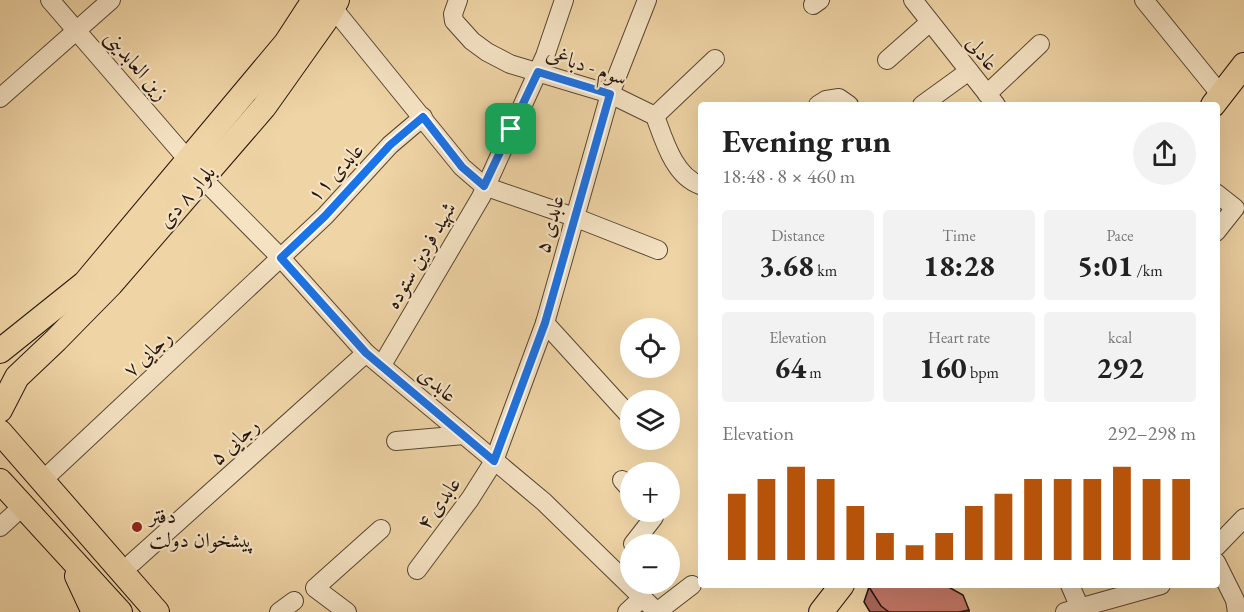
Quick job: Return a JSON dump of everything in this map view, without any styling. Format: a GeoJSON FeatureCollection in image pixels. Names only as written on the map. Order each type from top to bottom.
{"type":"FeatureCollection","features":[{"type":"Feature","properties":{"kind":"main road","name":"بلوار ۸ دی"},"geometry":{"type":"LineString","coordinates":[[0,410],[9,375],[56,340],[111,284],[286,43],[328,3]]}},
{"type":"Feature","properties":{"kind":"main road"},"geometry":{"type":"LineString","coordinates":[[1217,100],[1244,65]]}},
{"type":"Feature","properties":{"kind":"main road","name":"بلوار ۸ دی"},"geometry":{"type":"LineString","coordinates":[[0,351],[85,283],[195,169]]}},
{"type":"Feature","properties":{"kind":"main road"},"geometry":{"type":"LineString","coordinates":[[0,432],[157,612]]}},
{"type":"Feature","properties":{"kind":"main road"},"geometry":{"type":"LineString","coordinates":[[0,481],[120,612]]}},
{"type":"Feature","properties":{"kind":"main road"},"geometry":{"type":"LineString","coordinates":[[91,537],[127,558],[176,612]]}},
{"type":"Feature","properties":{"kind":"main road"},"geometry":{"type":"LineString","coordinates":[[63,550],[90,610]]}},
{"type":"Feature","properties":{"kind":"main road"},"geometry":{"type":"LineString","coordinates":[[824,611],[840,588]]}},
{"type":"Feature","properties":{"kind":"street","name":"زین العابدینی"},"geometry":{"type":"LineString","coordinates":[[50,0],[195,169]]}},
{"type":"Feature","properties":{"kind":"street"},"geometry":{"type":"LineString","coordinates":[[0,98],[111,0]]}},
{"type":"Feature","properties":{"kind":"street","name":"سوم - دباغی"},"geometry":{"type":"LineString","coordinates":[[458,0],[453,14],[454,21],[472,41],[510,64],[610,94],[655,116]]}},
{"type":"Feature","properties":{"kind":"street","name":"شهید فردین ستوده"},"geometry":{"type":"LineString","coordinates":[[382,366],[481,197],[484,186],[538,72],[564,0]]}},
{"type":"Feature","properties":{"kind":"street","name":"عابدی ۵"},"geometry":{"type":"LineString","coordinates":[[494,461],[545,323],[610,94],[646,0]]}},
{"type":"Feature","properties":{"kind":"street","name":"عادلی"},"geometry":{"type":"LineString","coordinates":[[913,0],[991,99]]}},
{"type":"Feature","properties":{"kind":"street"},"geometry":{"type":"LineString","coordinates":[[1144,0],[1217,100]]}},
{"type":"Feature","properties":{"kind":"street"},"geometry":{"type":"LineString","coordinates":[[328,3],[462,167],[484,186],[574,217],[658,250]]}},
{"type":"Feature","properties":{"kind":"street"},"geometry":{"type":"LineString","coordinates":[[887,60],[930,22]]}},
{"type":"Feature","properties":{"kind":"street"},"geometry":{"type":"LineString","coordinates":[[991,99],[1040,44]]}},
{"type":"Feature","properties":{"kind":"street"},"geometry":{"type":"LineString","coordinates":[[698,184],[693,182],[670,157],[655,116],[715,59]]}},
{"type":"Feature","properties":{"kind":"street"},"geometry":{"type":"LineString","coordinates":[[926,102],[969,71]]}},
{"type":"Feature","properties":{"kind":"street"},"geometry":{"type":"LineString","coordinates":[[823,102],[839,98],[845,102]]}},
{"type":"Feature","properties":{"kind":"street","name":"عابدی ۱۱"},"geometry":{"type":"LineString","coordinates":[[281,258],[325,216],[390,145],[423,117]]}},
{"type":"Feature","properties":{"kind":"street","name":"عابدی"},"geometry":{"type":"LineString","coordinates":[[195,169],[281,258],[366,353],[544,502],[657,612]]}},
{"type":"Feature","properties":{"kind":"street"},"geometry":{"type":"LineString","coordinates":[[1220,196],[1235,208],[1220,227]]}},
{"type":"Feature","properties":{"kind":"street","name":"رجایی ۷"},"geometry":{"type":"LineString","coordinates":[[43,480],[281,258]]}},
{"type":"Feature","properties":{"kind":"street"},"geometry":{"type":"LineString","coordinates":[[545,323],[620,405]]}},
{"type":"Feature","properties":{"kind":"street","name":"رجایی ۵"},"geometry":{"type":"LineString","coordinates":[[132,563],[366,353]]}},
{"type":"Feature","properties":{"kind":"street"},"geometry":{"type":"LineString","coordinates":[[396,441],[464,435]]}},
{"type":"Feature","properties":{"kind":"street","name":"عابدی ۴"},"geometry":{"type":"LineString","coordinates":[[417,570],[494,461]]}},
{"type":"Feature","properties":{"kind":"street"},"geometry":{"type":"LineString","coordinates":[[0,527],[23,506]]}},
{"type":"Feature","properties":{"kind":"street"},"geometry":{"type":"LineString","coordinates":[[1220,543],[1244,518]]}},
{"type":"Feature","properties":{"kind":"street"},"geometry":{"type":"LineString","coordinates":[[641,534],[650,522]]}},
{"type":"Feature","properties":{"kind":"street"},"geometry":{"type":"LineString","coordinates":[[347,612],[315,588],[381,529]]}},
{"type":"Feature","properties":{"kind":"street"},"geometry":{"type":"LineString","coordinates":[[613,570],[620,561]]}},
{"type":"Feature","properties":{"kind":"street"},"geometry":{"type":"LineString","coordinates":[[1220,570],[1235,600],[1237,612]]}},
{"type":"Feature","properties":{"kind":"street"},"geometry":{"type":"LineString","coordinates":[[657,612],[692,585]]}},
{"type":"Feature","properties":{"kind":"street"},"geometry":{"type":"LineString","coordinates":[[1070,588],[1073,610],[1106,607],[1154,588]]}},
{"type":"Feature","properties":{"kind":"street"},"geometry":{"type":"LineString","coordinates":[[627,612],[642,598]]}},
{"type":"Feature","properties":{"kind":"building"},"geometry":{"type":"Polygon","coordinates":[[[870,588],[950,588],[963,595],[969,610],[889,612],[881,606],[870,588]]]}},
{"type":"Feature","properties":{"kind":"place","name":"دفتر پیشخوان دولت"},"geometry":{"type":"Point","coordinates":[137,527]}},
{"type":"Feature","properties":{"kind":"route"},"geometry":{"type":"LineString","coordinates":[[538,72],[610,94],[545,323],[494,461],[366,353],[281,258],[325,216],[390,145],[423,117],[462,167],[484,186],[511,129],[538,72]]}}]}
